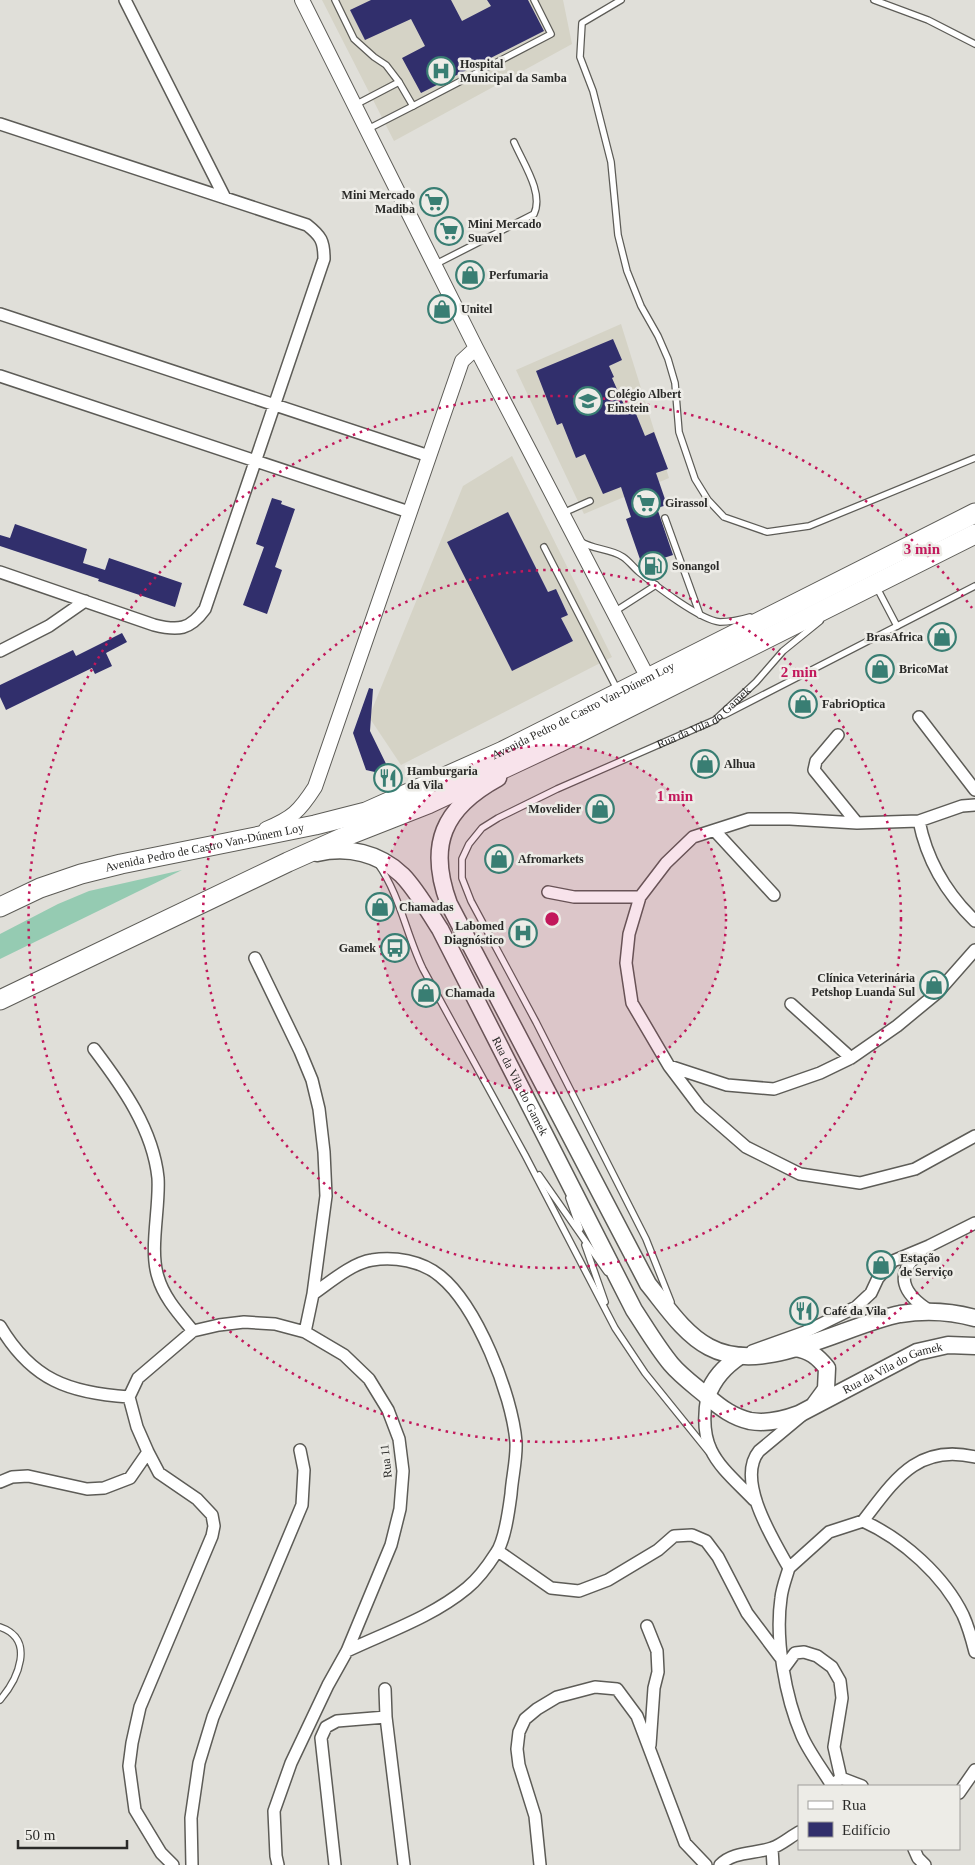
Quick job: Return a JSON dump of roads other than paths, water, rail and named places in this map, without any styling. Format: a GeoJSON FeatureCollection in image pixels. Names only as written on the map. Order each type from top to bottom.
{"type":"FeatureCollection","features":[{"type":"Feature","properties":{"kind":"highway","name":"Avenida Pedro de Castro Van-Dúnem Loy"},"geometry":{"type":"LineString","coordinates":[[0,907],[40,888],[81,874],[121,864],[315,826],[366,812],[503,751],[975,513]]}},
{"type":"Feature","properties":{"kind":"highway","name":"Avenida Pedro de Castro Van-Dúnem Loy"},"geometry":{"type":"LineString","coordinates":[[0,1000],[288,862],[344,837],[428,804],[515,765],[975,534]]}},
{"type":"Feature","properties":{"kind":"main road","name":"Rua da Vila do Gamek"},"geometry":{"type":"LineString","coordinates":[[515,765],[466,801],[453,814],[440,845],[438,858],[442,884],[450,904],[648,1284],[694,1338],[709,1348],[725,1354],[740,1356],[768,1354],[795,1348],[841,1334],[868,1322],[899,1314],[930,1310],[975,1318]]}},
{"type":"Feature","properties":{"kind":"main road","name":"Rua da Vila do Gamek"},"geometry":{"type":"LineString","coordinates":[[288,862],[305,856],[331,851],[355,850],[368,854],[391,866],[404,876],[440,929],[634,1310],[671,1364],[683,1377],[724,1410],[737,1418],[752,1421],[783,1420],[799,1414],[917,1352],[948,1345],[975,1346]]}},
{"type":"Feature","properties":{"kind":"main road","name":"Rua da Vila do Gamek"},"geometry":{"type":"LineString","coordinates":[[795,1348],[814,1354],[827,1368],[826,1389],[814,1406]]}},
{"type":"Feature","properties":{"kind":"main road"},"geometry":{"type":"LineString","coordinates":[[707,1396],[711,1385],[719,1373],[727,1364],[740,1356]]}},
{"type":"Feature","properties":{"kind":"street"},"geometry":{"type":"LineString","coordinates":[[126,0],[225,198]]}},
{"type":"Feature","properties":{"kind":"street"},"geometry":{"type":"LineString","coordinates":[[302,0],[476,348],[648,678]]}},
{"type":"Feature","properties":{"kind":"street"},"geometry":{"type":"LineString","coordinates":[[0,124],[307,225],[318,234],[324,246],[324,259],[275,405],[206,609],[198,620],[185,628],[170,629],[0,572]]}},
{"type":"Feature","properties":{"kind":"street"},"geometry":{"type":"LineString","coordinates":[[0,314],[429,456]]}},
{"type":"Feature","properties":{"kind":"street"},"geometry":{"type":"LineString","coordinates":[[222,844],[263,831],[292,817],[300,809],[314,787],[462,361],[476,348]]}},
{"type":"Feature","properties":{"kind":"street"},"geometry":{"type":"LineString","coordinates":[[0,376],[409,512]]}},
{"type":"Feature","properties":{"kind":"street"},"geometry":{"type":"LineString","coordinates":[[0,651],[49,626],[85,601]]}},
{"type":"Feature","properties":{"kind":"street"},"geometry":{"type":"LineString","coordinates":[[919,717],[975,790]]}},
{"type":"Feature","properties":{"kind":"street"},"geometry":{"type":"LineString","coordinates":[[838,736],[816,761],[814,770],[857,823]]}},
{"type":"Feature","properties":{"kind":"street"},"geometry":{"type":"LineString","coordinates":[[975,805],[962,806],[918,821],[857,823],[790,819],[750,820],[693,837],[666,863],[640,897],[629,934],[626,963],[632,1003],[669,1066],[700,1107],[746,1147],[800,1174],[860,1183],[915,1169],[975,1136]]}},
{"type":"Feature","properties":{"kind":"street"},"geometry":{"type":"LineString","coordinates":[[918,821],[922,838],[944,886],[975,921]]}},
{"type":"Feature","properties":{"kind":"street"},"geometry":{"type":"LineString","coordinates":[[714,831],[774,895]]}},
{"type":"Feature","properties":{"kind":"street"},"geometry":{"type":"LineString","coordinates":[[548,892],[574,897],[640,897]]}},
{"type":"Feature","properties":{"kind":"street"},"geometry":{"type":"LineString","coordinates":[[669,1066],[727,1085],[774,1089],[820,1073],[851,1058],[897,1026],[937,993],[975,950]]}},
{"type":"Feature","properties":{"kind":"street"},"geometry":{"type":"LineString","coordinates":[[255,958],[300,1050],[312,1080],[319,1109],[326,1196],[306,1332]]}},
{"type":"Feature","properties":{"kind":"street"},"geometry":{"type":"LineString","coordinates":[[791,1004],[851,1058]]}},
{"type":"Feature","properties":{"kind":"street"},"geometry":{"type":"LineString","coordinates":[[94,1049],[120,1082],[152,1148],[158,1177],[155,1251],[157,1276],[166,1297],[193,1332]]}},
{"type":"Feature","properties":{"kind":"street"},"geometry":{"type":"LineString","coordinates":[[740,1356],[805,1332],[856,1307],[870,1293],[878,1278],[893,1261],[929,1246],[975,1223]]}},
{"type":"Feature","properties":{"kind":"street"},"geometry":{"type":"LineString","coordinates":[[929,1246],[912,1259],[906,1272],[904,1284],[909,1294],[918,1303],[930,1310]]}},
{"type":"Feature","properties":{"kind":"street"},"geometry":{"type":"LineString","coordinates":[[313,1294],[334,1279],[369,1260],[392,1258],[419,1264],[439,1274],[470,1311],[493,1358],[506,1395],[516,1442],[509,1514],[498,1551],[468,1587],[427,1615],[347,1651]]}},
{"type":"Feature","properties":{"kind":"street","name":"Rua 11"},"geometry":{"type":"LineString","coordinates":[[129,1397],[138,1378],[193,1332],[218,1325],[244,1322],[275,1324],[306,1332],[344,1355],[369,1379],[388,1410],[399,1439],[403,1471],[400,1509],[391,1545],[347,1651],[328,1685],[291,1763],[274,1811],[278,1865]]}},
{"type":"Feature","properties":{"kind":"street"},"geometry":{"type":"LineString","coordinates":[[0,1326],[8,1340],[35,1370],[65,1386],[99,1395],[129,1397],[137,1427],[159,1473],[197,1499],[212,1515],[214,1526],[212,1536],[140,1707],[129,1766],[135,1810],[161,1853],[173,1865]]}},
{"type":"Feature","properties":{"kind":"street"},"geometry":{"type":"LineString","coordinates":[[707,1396],[704,1413],[705,1427],[708,1444],[714,1459],[754,1500],[769,1533],[789,1568]]}},
{"type":"Feature","properties":{"kind":"street"},"geometry":{"type":"LineString","coordinates":[[754,1500],[752,1466],[754,1457],[814,1406]]}},
{"type":"Feature","properties":{"kind":"street"},"geometry":{"type":"LineString","coordinates":[[192,1865],[190,1818],[199,1763],[212,1717],[302,1505],[304,1470],[300,1450]]}},
{"type":"Feature","properties":{"kind":"street"},"geometry":{"type":"LineString","coordinates":[[0,1482],[12,1477],[28,1476],[87,1489],[104,1488],[130,1478],[148,1452]]}},
{"type":"Feature","properties":{"kind":"street"},"geometry":{"type":"LineString","coordinates":[[853,1785],[834,1783],[802,1736],[786,1685],[782,1663],[781,1598],[789,1568],[829,1532],[863,1521],[891,1485],[909,1467],[928,1459],[950,1454],[975,1457]]}},
{"type":"Feature","properties":{"kind":"street"},"geometry":{"type":"LineString","coordinates":[[863,1521],[882,1529],[926,1565],[942,1581],[963,1615],[975,1652]]}},
{"type":"Feature","properties":{"kind":"street"},"geometry":{"type":"LineString","coordinates":[[498,1551],[551,1588],[579,1591],[608,1580],[658,1550],[674,1536],[692,1535],[706,1541],[718,1557],[747,1612],[782,1663]]}},
{"type":"Feature","properties":{"kind":"street"},"geometry":{"type":"LineString","coordinates":[[647,1626],[658,1658],[650,1746]]}},
{"type":"Feature","properties":{"kind":"street"},"geometry":{"type":"LineString","coordinates":[[782,1663],[795,1654],[804,1652],[816,1656],[832,1667],[840,1681],[842,1698],[834,1747],[834,1783]]}},
{"type":"Feature","properties":{"kind":"street"},"geometry":{"type":"LineString","coordinates":[[540,1865],[535,1816],[519,1765],[517,1749],[519,1732],[525,1719],[557,1697],[595,1687],[617,1689],[637,1716],[650,1746],[685,1843],[706,1865]]}},
{"type":"Feature","properties":{"kind":"street"},"geometry":{"type":"LineString","coordinates":[[385,1690],[386,1718],[404,1865]]}},
{"type":"Feature","properties":{"kind":"street"},"geometry":{"type":"LineString","coordinates":[[335,1865],[321,1738],[326,1727],[337,1721],[386,1718]]}},
{"type":"Feature","properties":{"kind":"street"},"geometry":{"type":"LineString","coordinates":[[960,1792],[975,1770]]}},
{"type":"Feature","properties":{"kind":"street"},"geometry":{"type":"LineString","coordinates":[[720,1865],[722,1862],[740,1855],[772,1848],[798,1833]]}},
{"type":"Feature","properties":{"kind":"street"},"geometry":{"type":"LineString","coordinates":[[772,1848],[773,1865]]}},
{"type":"Feature","properties":{"kind":"street"},"geometry":{"type":"LineString","coordinates":[[914,1850],[918,1858],[925,1865]]}},
{"type":"Feature","properties":{"kind":"lane"},"geometry":{"type":"LineString","coordinates":[[335,0],[354,38],[374,57],[386,65],[400,82],[413,106]]}},
{"type":"Feature","properties":{"kind":"lane"},"geometry":{"type":"LineString","coordinates":[[366,130],[550,34],[534,0]]}},
{"type":"Feature","properties":{"kind":"lane"},"geometry":{"type":"LineString","coordinates":[[621,0],[582,23],[580,57],[593,91],[611,162],[618,235],[627,271],[640,306],[658,336],[668,359],[675,383],[679,432],[695,479],[708,500],[724,517],[767,532],[809,526],[975,458]]}},
{"type":"Feature","properties":{"kind":"lane"},"geometry":{"type":"LineString","coordinates":[[874,0],[928,20],[975,44]]}},
{"type":"Feature","properties":{"kind":"lane"},"geometry":{"type":"LineString","coordinates":[[354,105],[400,82]]}},
{"type":"Feature","properties":{"kind":"lane"},"geometry":{"type":"LineString","coordinates":[[434,265],[534,214],[538,206],[537,194],[514,142]]}},
{"type":"Feature","properties":{"kind":"lane"},"geometry":{"type":"LineString","coordinates":[[563,514],[590,501]]}},
{"type":"Feature","properties":{"kind":"lane"},"geometry":{"type":"LineString","coordinates":[[665,518],[700,615]]}},
{"type":"Feature","properties":{"kind":"lane"},"geometry":{"type":"LineString","coordinates":[[576,538],[583,544],[609,550],[624,557],[656,586],[700,615],[718,622],[736,622],[753,616]]}},
{"type":"Feature","properties":{"kind":"lane"},"geometry":{"type":"LineString","coordinates":[[544,546],[619,692]]}},
{"type":"Feature","properties":{"kind":"lane"},"geometry":{"type":"LineString","coordinates":[[876,584],[897,626]]}},
{"type":"Feature","properties":{"kind":"lane"},"geometry":{"type":"LineString","coordinates":[[614,612],[656,586]]}},
{"type":"Feature","properties":{"kind":"lane"},"geometry":{"type":"LineString","coordinates":[[715,720],[975,586]]}},
{"type":"Feature","properties":{"kind":"lane"},"geometry":{"type":"LineString","coordinates":[[762,612],[814,594]]}},
{"type":"Feature","properties":{"kind":"lane","name":"Rua da Vila do Gamek"},"geometry":{"type":"LineString","coordinates":[[683,1326],[668,1297],[646,1239],[536,1022],[470,901],[462,878],[462,859],[469,844],[482,828],[498,818],[557,789],[715,720],[756,682],[783,652],[852,596]]}},
{"type":"Feature","properties":{"kind":"lane"},"geometry":{"type":"LineString","coordinates":[[368,854],[386,876],[423,968],[525,1155],[612,1322],[645,1373],[714,1459]]}},
{"type":"Feature","properties":{"kind":"lane"},"geometry":{"type":"LineString","coordinates":[[550,1144],[612,1322]]}},
{"type":"Feature","properties":{"kind":"lane"},"geometry":{"type":"LineString","coordinates":[[525,1155],[634,1310]]}},
{"type":"Feature","properties":{"kind":"lane"},"geometry":{"type":"LineString","coordinates":[[0,1627],[9,1630],[16,1637],[20,1645],[21,1660],[7,1692],[0,1700]]}},
{"type":"Feature","properties":{"kind":"place","name":"Hospital Municipal da Samba"},"geometry":{"type":"Point","coordinates":[441,71]}},
{"type":"Feature","properties":{"kind":"place","name":"Mini Mercado Madiba"},"geometry":{"type":"Point","coordinates":[434,202]}},
{"type":"Feature","properties":{"kind":"place","name":"Mini Mercado Suavel"},"geometry":{"type":"Point","coordinates":[449,231]}},
{"type":"Feature","properties":{"kind":"place","name":"Perfumaria"},"geometry":{"type":"Point","coordinates":[470,275]}},
{"type":"Feature","properties":{"kind":"place","name":"Unitel"},"geometry":{"type":"Point","coordinates":[442,309]}},
{"type":"Feature","properties":{"kind":"place","name":"Colégio Albert Einstein"},"geometry":{"type":"Point","coordinates":[588,401]}},
{"type":"Feature","properties":{"kind":"place","name":"Girassol"},"geometry":{"type":"Point","coordinates":[646,503]}},
{"type":"Feature","properties":{"kind":"place","name":"Sonangol"},"geometry":{"type":"Point","coordinates":[653,566]}},
{"type":"Feature","properties":{"kind":"place","name":"BrasAfrica"},"geometry":{"type":"Point","coordinates":[942,637]}},
{"type":"Feature","properties":{"kind":"place","name":"BricoMat"},"geometry":{"type":"Point","coordinates":[880,669]}},
{"type":"Feature","properties":{"kind":"place","name":"FabriOptica"},"geometry":{"type":"Point","coordinates":[803,704]}},
{"type":"Feature","properties":{"kind":"place","name":"Alhua"},"geometry":{"type":"Point","coordinates":[705,764]}},
{"type":"Feature","properties":{"kind":"place","name":"Hamburgaria da Vila"},"geometry":{"type":"Point","coordinates":[388,778]}},
{"type":"Feature","properties":{"kind":"place","name":"Movelider"},"geometry":{"type":"Point","coordinates":[600,809]}},
{"type":"Feature","properties":{"kind":"place","name":"Afromarkets"},"geometry":{"type":"Point","coordinates":[499,859]}},
{"type":"Feature","properties":{"kind":"place","name":"Chamadas"},"geometry":{"type":"Point","coordinates":[380,907]}},
{"type":"Feature","properties":{"kind":"place","name":"Labomed Diagnóstico"},"geometry":{"type":"Point","coordinates":[523,933]}},
{"type":"Feature","properties":{"kind":"place","name":"Gamek"},"geometry":{"type":"Point","coordinates":[395,948]}},
{"type":"Feature","properties":{"kind":"place","name":"Clínica Veterinária Petshop Luanda Sul"},"geometry":{"type":"Point","coordinates":[934,985]}},
{"type":"Feature","properties":{"kind":"place","name":"Chamada"},"geometry":{"type":"Point","coordinates":[426,993]}},
{"type":"Feature","properties":{"kind":"place","name":"Estação de Serviço"},"geometry":{"type":"Point","coordinates":[881,1265]}},
{"type":"Feature","properties":{"kind":"place","name":"Café da Vila"},"geometry":{"type":"Point","coordinates":[804,1311]}}]}
